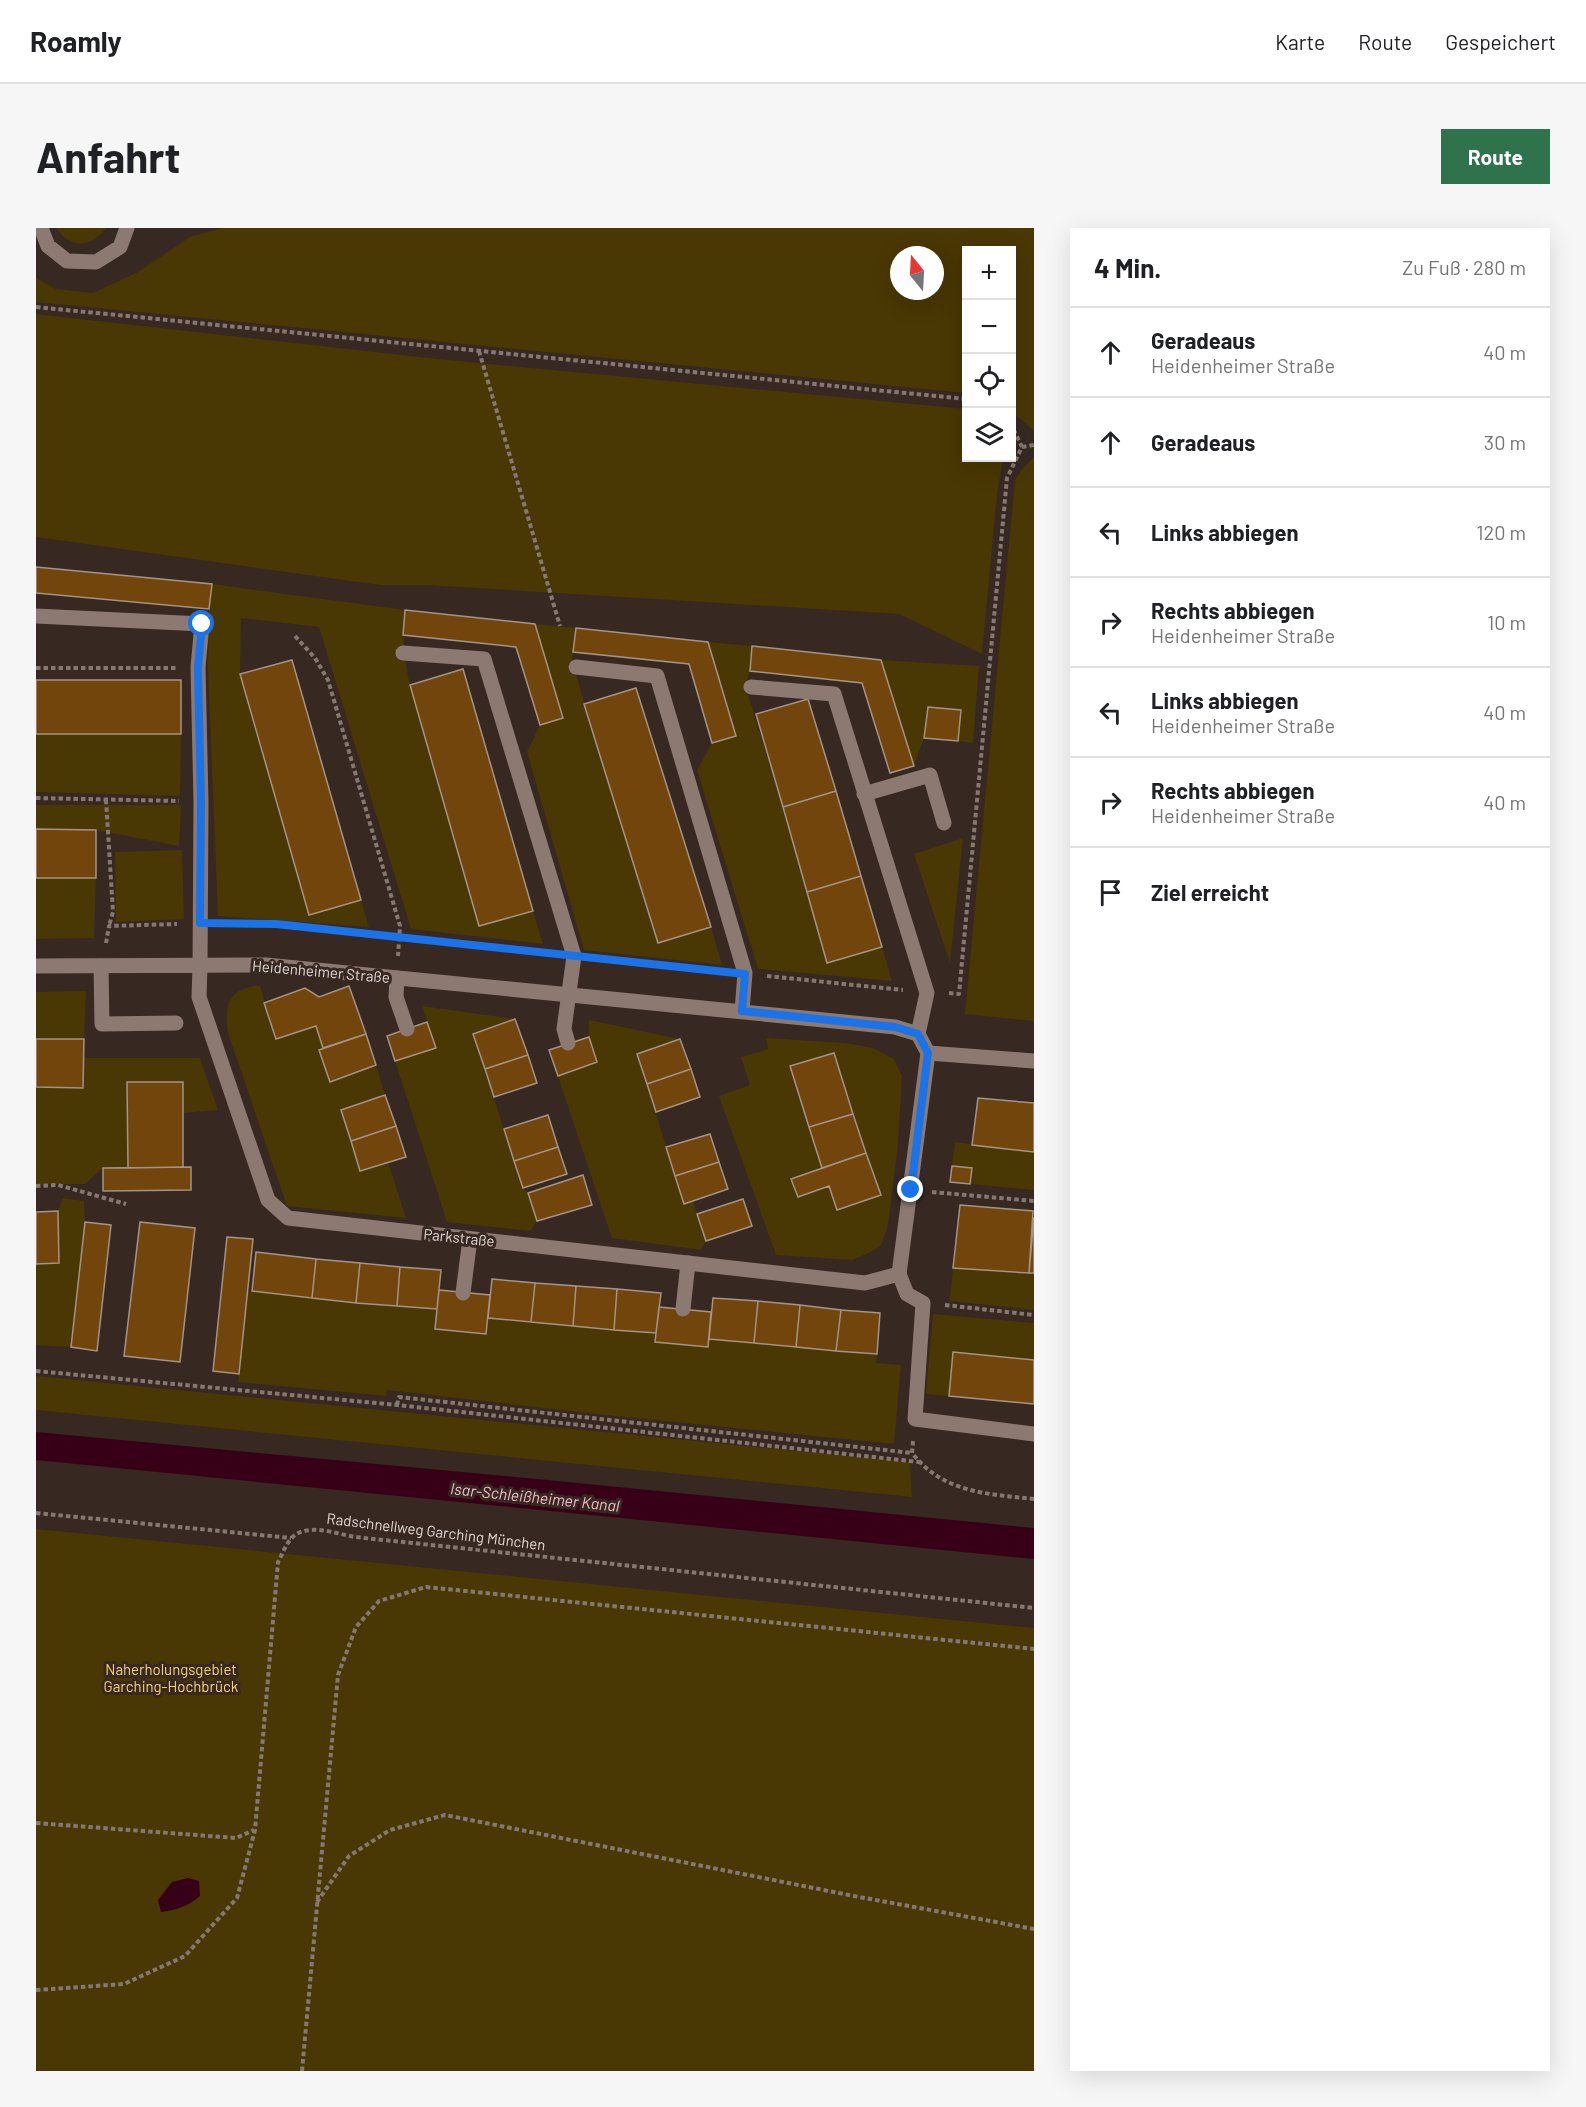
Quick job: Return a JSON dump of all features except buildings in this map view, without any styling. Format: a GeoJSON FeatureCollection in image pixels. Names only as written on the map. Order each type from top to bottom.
{"type":"FeatureCollection","features":[{"type":"Feature","properties":{"kind":"street"},"geometry":{"type":"LineString","coordinates":[[41,228],[48,246],[68,261],[96,262],[120,247],[127,228]]}},
{"type":"Feature","properties":{"kind":"street"},"geometry":{"type":"LineString","coordinates":[[36,616],[202,624],[198,668],[201,802]]}},
{"type":"Feature","properties":{"kind":"street"},"geometry":{"type":"LineString","coordinates":[[404,653],[484,658],[574,956],[564,1029],[568,1043]]}},
{"type":"Feature","properties":{"kind":"street"},"geometry":{"type":"LineString","coordinates":[[576,668],[657,676],[745,974],[742,1011]]}},
{"type":"Feature","properties":{"kind":"street"},"geometry":{"type":"LineString","coordinates":[[751,687],[834,694],[927,993],[918,1034],[928,1053],[899,1274],[907,1294],[923,1303],[915,1419],[1034,1434]]}},
{"type":"Feature","properties":{"kind":"street"},"geometry":{"type":"LineString","coordinates":[[864,794],[930,775],[944,823]]}},
{"type":"Feature","properties":{"kind":"street","name":"Parkstraße"},"geometry":{"type":"LineString","coordinates":[[201,802],[199,997],[268,1200],[288,1218],[865,1283],[899,1274]]}},
{"type":"Feature","properties":{"kind":"street","name":"Heidenheimer Straße"},"geometry":{"type":"LineString","coordinates":[[36,966],[266,965],[895,1027],[918,1034]]}},
{"type":"Feature","properties":{"kind":"street"},"geometry":{"type":"LineString","coordinates":[[101,966],[102,1024],[176,1023]]}},
{"type":"Feature","properties":{"kind":"street"},"geometry":{"type":"LineString","coordinates":[[397,978],[396,997],[407,1029]]}},
{"type":"Feature","properties":{"kind":"street"},"geometry":{"type":"LineString","coordinates":[[928,1053],[1034,1061]]}},
{"type":"Feature","properties":{"kind":"street"},"geometry":{"type":"LineString","coordinates":[[463,1293],[470,1239]]}},
{"type":"Feature","properties":{"kind":"street"},"geometry":{"type":"LineString","coordinates":[[683,1309],[688,1263]]}},
{"type":"Feature","properties":{"kind":"path"},"geometry":{"type":"LineString","coordinates":[[36,307],[962,399]]}},
{"type":"Feature","properties":{"kind":"path"},"geometry":{"type":"LineString","coordinates":[[479,351],[560,626]]}},
{"type":"Feature","properties":{"kind":"path"},"geometry":{"type":"LineString","coordinates":[[1016,434],[1022,447]]}},
{"type":"Feature","properties":{"kind":"path"},"geometry":{"type":"LineString","coordinates":[[1022,447],[1034,445]]}},
{"type":"Feature","properties":{"kind":"path"},"geometry":{"type":"LineString","coordinates":[[109,926],[200,923],[276,924],[927,993],[959,994],[1007,478],[1022,447]]}},
{"type":"Feature","properties":{"kind":"path"},"geometry":{"type":"LineString","coordinates":[[295,636],[315,658],[328,680],[400,926],[397,978]]}},
{"type":"Feature","properties":{"kind":"path"},"geometry":{"type":"LineString","coordinates":[[36,668],[198,668]]}},
{"type":"Feature","properties":{"kind":"path"},"geometry":{"type":"LineString","coordinates":[[36,798],[201,802]]}},
{"type":"Feature","properties":{"kind":"path"},"geometry":{"type":"LineString","coordinates":[[101,966],[113,912],[106,800]]}},
{"type":"Feature","properties":{"kind":"path"},"geometry":{"type":"LineString","coordinates":[[36,1186],[58,1185],[126,1204]]}},
{"type":"Feature","properties":{"kind":"path"},"geometry":{"type":"LineString","coordinates":[[911,1190],[1034,1201]]}},
{"type":"Feature","properties":{"kind":"path"},"geometry":{"type":"LineString","coordinates":[[923,1303],[1034,1315]]}},
{"type":"Feature","properties":{"kind":"path"},"geometry":{"type":"LineString","coordinates":[[36,1371],[397,1405],[919,1462]]}},
{"type":"Feature","properties":{"kind":"path"},"geometry":{"type":"LineString","coordinates":[[397,1405],[399,1397],[912,1453]]}},
{"type":"Feature","properties":{"kind":"path"},"geometry":{"type":"LineString","coordinates":[[915,1419],[912,1453],[919,1462],[953,1486],[981,1493],[1034,1499]]}},
{"type":"Feature","properties":{"kind":"path"},"geometry":{"type":"LineString","coordinates":[[36,1513],[291,1538],[278,1562],[255,1830],[237,1898],[185,1956],[124,1984],[36,1990]]}},
{"type":"Feature","properties":{"kind":"path","name":"Radschnellweg Garching München"},"geometry":{"type":"LineString","coordinates":[[291,1538],[303,1531],[316,1530],[355,1537],[1034,1608]]}},
{"type":"Feature","properties":{"kind":"path"},"geometry":{"type":"LineString","coordinates":[[302,2071],[338,1675],[356,1627],[379,1600],[426,1587],[1034,1649]]}},
{"type":"Feature","properties":{"kind":"path"},"geometry":{"type":"LineString","coordinates":[[317,1902],[349,1856],[390,1830],[445,1815],[854,1896],[1034,1929]]}},
{"type":"Feature","properties":{"kind":"path"},"geometry":{"type":"LineString","coordinates":[[36,1823],[236,1838],[255,1830]]}},
{"type":"Feature","properties":{"kind":"green space"},"geometry":{"type":"Polygon","coordinates":[[[56,228],[106,228],[94,240],[81,243],[68,239],[56,228]]]}},
{"type":"Feature","properties":{"kind":"green space"},"geometry":{"type":"Polygon","coordinates":[[[222,228],[1034,228],[1034,431],[1016,415],[1016,246],[962,246],[962,393],[36,302],[36,278],[56,289],[93,293],[138,272],[190,237],[222,228]]]}},
{"type":"Feature","properties":{"kind":"green space"},"geometry":{"type":"Polygon","coordinates":[[[36,314],[437,359],[962,409],[962,462],[1002,462],[997,495],[982,654],[899,614],[427,585],[380,585],[36,537],[36,314]]]}},
{"type":"Feature","properties":{"kind":"green space"},"geometry":{"type":"Polygon","coordinates":[[[1034,457],[1034,1021],[965,1014],[1015,480],[1034,457]]]}},
{"type":"Feature","properties":{"kind":"green space"},"geometry":{"type":"Polygon","coordinates":[[[212,584],[405,610],[404,648],[410,685],[479,926],[533,911],[543,944],[411,929],[319,627],[241,618],[240,674],[311,914],[361,900],[369,927],[218,916],[208,670],[209,609],[212,584]]]}},
{"type":"Feature","properties":{"kind":"green space"},"geometry":{"type":"Polygon","coordinates":[[[535,624],[576,628],[572,662],[658,943],[711,927],[722,965],[584,950],[527,752],[540,725],[563,717],[535,624]]]}},
{"type":"Feature","properties":{"kind":"green space"},"geometry":{"type":"Polygon","coordinates":[[[708,642],[752,646],[750,671],[745,685],[783,807],[827,962],[882,947],[892,981],[758,969],[697,770],[712,743],[736,736],[708,642]]]}},
{"type":"Feature","properties":{"kind":"green space"},"geometry":{"type":"Polygon","coordinates":[[[881,660],[979,666],[973,743],[958,741],[961,710],[928,707],[924,738],[914,766],[881,660]]]}},
{"type":"Feature","properties":{"kind":"green space"},"geometry":{"type":"Polygon","coordinates":[[[36,734],[181,734],[180,796],[36,792],[36,734]]]}},
{"type":"Feature","properties":{"kind":"green space"},"geometry":{"type":"Polygon","coordinates":[[[36,805],[181,805],[179,846],[96,830],[36,829],[36,805]]]}},
{"type":"Feature","properties":{"kind":"green space"},"geometry":{"type":"Polygon","coordinates":[[[963,838],[950,963],[914,854],[963,838]]]}},
{"type":"Feature","properties":{"kind":"green space"},"geometry":{"type":"Polygon","coordinates":[[[182,850],[184,919],[116,922],[115,852],[182,850]]]}},
{"type":"Feature","properties":{"kind":"green space"},"geometry":{"type":"Polygon","coordinates":[[[36,878],[96,878],[94,938],[36,939],[36,878]]]}},
{"type":"Feature","properties":{"kind":"green space"},"geometry":{"type":"Polygon","coordinates":[[[260,986],[276,1039],[316,1026],[323,1048],[319,1050],[330,1082],[376,1065],[385,1095],[341,1111],[360,1171],[388,1162],[406,1218],[287,1206],[228,1033],[229,1002],[237,992],[260,986]]]}},
{"type":"Feature","properties":{"kind":"green space"},"geometry":{"type":"Polygon","coordinates":[[[86,991],[84,1039],[36,1039],[36,992],[86,991]]]}},
{"type":"Feature","properties":{"kind":"green space"},"geometry":{"type":"Polygon","coordinates":[[[422,1006],[515,1019],[473,1034],[523,1187],[528,1193],[537,1221],[530,1231],[447,1222],[395,1061],[436,1047],[422,1006]]]}},
{"type":"Feature","properties":{"kind":"green space"},"geometry":{"type":"Polygon","coordinates":[[[589,1020],[680,1039],[637,1054],[684,1203],[693,1201],[706,1241],[701,1250],[612,1238],[558,1076],[597,1062],[589,1037],[589,1020]]]}},
{"type":"Feature","properties":{"kind":"green space"},"geometry":{"type":"Polygon","coordinates":[[[766,1038],[846,1043],[873,1048],[894,1059],[902,1076],[898,1144],[887,1229],[881,1245],[871,1252],[853,1260],[776,1255],[719,1096],[750,1085],[741,1057],[768,1049],[766,1038]],[[834,1053],[790,1066],[822,1168],[792,1179],[798,1197],[829,1186],[837,1210],[880,1195],[834,1053]]]}},
{"type":"Feature","properties":{"kind":"green space"},"geometry":{"type":"Polygon","coordinates":[[[83,1058],[200,1058],[218,1110],[183,1113],[182,1082],[128,1082],[128,1168],[103,1168],[85,1184],[36,1184],[36,1087],[83,1088],[83,1058]]]}},
{"type":"Feature","properties":{"kind":"green space"},"geometry":{"type":"Polygon","coordinates":[[[955,1142],[1034,1152],[1034,1190],[970,1184],[972,1168],[952,1166],[955,1142]]]}},
{"type":"Feature","properties":{"kind":"green space"},"geometry":{"type":"Polygon","coordinates":[[[63,1198],[84,1201],[85,1222],[71,1347],[36,1345],[36,1264],[59,1263],[58,1211],[63,1198]]]}},
{"type":"Feature","properties":{"kind":"green space"},"geometry":{"type":"Polygon","coordinates":[[[953,1268],[1034,1273],[1034,1310],[950,1301],[953,1268]]]}},
{"type":"Feature","properties":{"kind":"green space"},"geometry":{"type":"Polygon","coordinates":[[[248,1292],[437,1309],[435,1330],[486,1334],[488,1318],[656,1333],[655,1342],[708,1347],[709,1339],[877,1354],[876,1363],[901,1365],[894,1444],[387,1390],[386,1396],[238,1382],[248,1292]]]}},
{"type":"Feature","properties":{"kind":"green space"},"geometry":{"type":"Polygon","coordinates":[[[933,1314],[1034,1323],[1034,1360],[954,1352],[949,1396],[926,1394],[933,1314]]]}},
{"type":"Feature","properties":{"kind":"green space"},"geometry":{"type":"Polygon","coordinates":[[[36,1376],[910,1462],[912,1497],[36,1410],[36,1376]]]}},
{"type":"Feature","properties":{"kind":"green space","name":"Naherholungsgebiet Garching-Hochbrück"},"geometry":{"type":"Polygon","coordinates":[[[36,1529],[1034,1628],[1034,2071],[36,2071],[36,1529]]]}},
{"type":"Feature","properties":{"kind":"water","name":"Isar-Schleißheimer Kanal"},"geometry":{"type":"Polygon","coordinates":[[[36,1432],[1034,1528],[1034,1559],[36,1460],[36,1432]]]}},
{"type":"Feature","properties":{"kind":"water"},"geometry":{"type":"Polygon","coordinates":[[[188,1878],[199,1881],[200,1896],[182,1907],[161,1912],[158,1900],[172,1882],[188,1878]]]}},
{"type":"Feature","properties":{"kind":"route"},"geometry":{"type":"LineString","coordinates":[[202,624],[198,668],[201,802],[200,923],[276,924],[745,974],[742,1011],[895,1027],[918,1034],[928,1053],[911,1190]]}}]}
